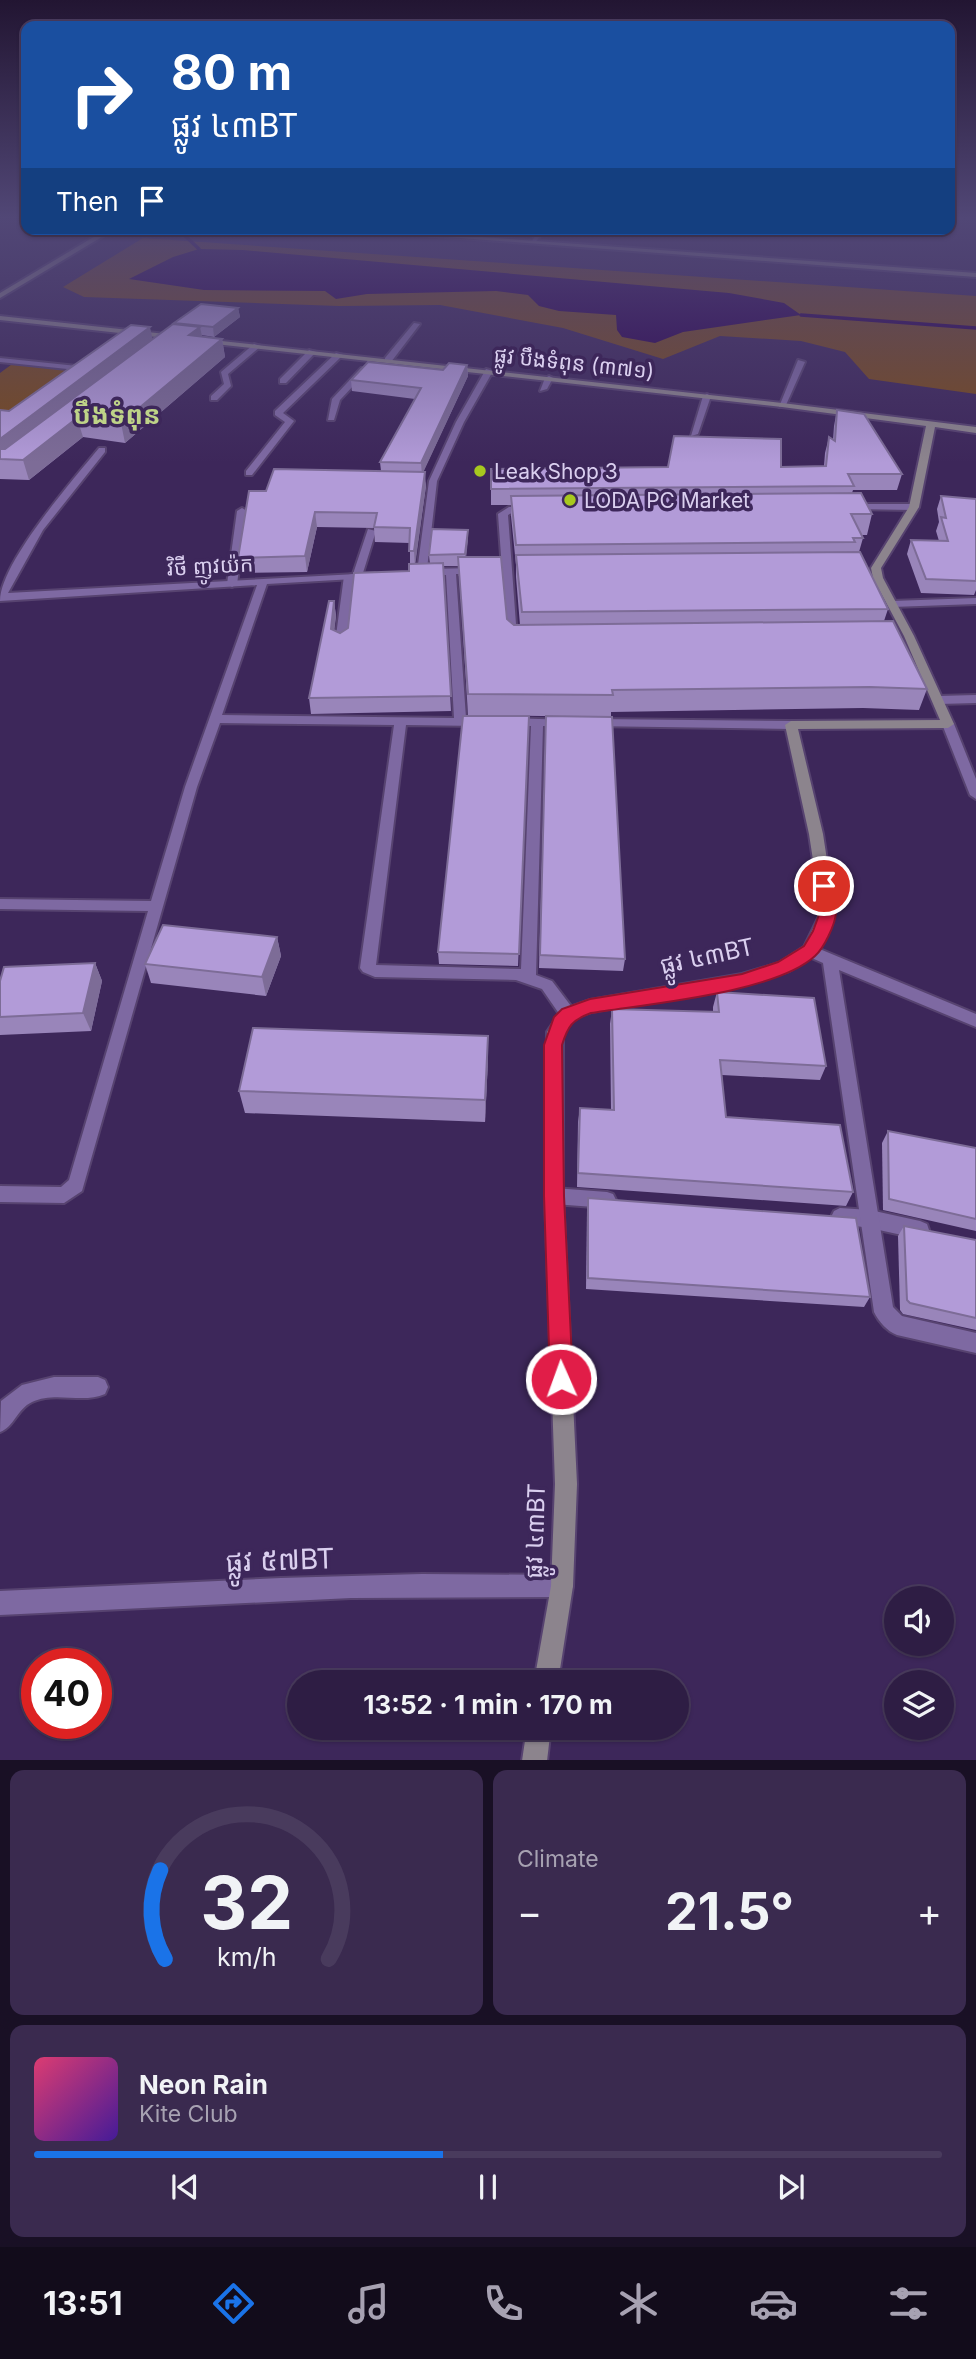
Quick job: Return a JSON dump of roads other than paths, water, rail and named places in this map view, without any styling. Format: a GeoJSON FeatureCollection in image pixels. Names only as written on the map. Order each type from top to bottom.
{"type":"FeatureCollection","features":[{"type":"Feature","properties":{"kind":"street"},"geometry":{"type":"LineString","coordinates":[[0,319],[188,339]]}},
{"type":"Feature","properties":{"kind":"street"},"geometry":{"type":"LineString","coordinates":[[387,360],[416,324]]}},
{"type":"Feature","properties":{"kind":"street"},"geometry":{"type":"LineString","coordinates":[[163,346],[174,337]]}},
{"type":"Feature","properties":{"kind":"street","name":"ផ្លូវ បឹងទំពុន (៣៧១)"},"geometry":{"type":"LineString","coordinates":[[202,340],[706,396],[976,430]]}},
{"type":"Feature","properties":{"kind":"street"},"geometry":{"type":"LineString","coordinates":[[214,398],[228,384],[224,374],[257,346]]}},
{"type":"Feature","properties":{"kind":"street"},"geometry":{"type":"LineString","coordinates":[[283,381],[312,352]]}},
{"type":"Feature","properties":{"kind":"street"},"geometry":{"type":"LineString","coordinates":[[249,473],[290,421],[278,413],[340,355]]}},
{"type":"Feature","properties":{"kind":"street"},"geometry":{"type":"LineString","coordinates":[[331,418],[336,399],[374,359]]}},
{"type":"Feature","properties":{"kind":"street"},"geometry":{"type":"LineString","coordinates":[[0,360],[76,368]]}},
{"type":"Feature","properties":{"kind":"street"},"geometry":{"type":"LineString","coordinates":[[782,405],[801,362]]}},
{"type":"Feature","properties":{"kind":"street"},"geometry":{"type":"LineString","coordinates":[[422,572],[433,481],[460,422],[489,371]]}},
{"type":"Feature","properties":{"kind":"street"},"geometry":{"type":"LineString","coordinates":[[543,389],[549,378]]}},
{"type":"Feature","properties":{"kind":"street"},"geometry":{"type":"LineString","coordinates":[[695,434],[706,396]]}},
{"type":"Feature","properties":{"kind":"street"},"geometry":{"type":"LineString","coordinates":[[931,424],[914,507],[876,568],[878,578],[939,701],[976,795]]}},
{"type":"Feature","properties":{"kind":"street"},"geometry":{"type":"LineString","coordinates":[[0,597],[53,509],[102,450]]}},
{"type":"Feature","properties":{"kind":"street"},"geometry":{"type":"LineString","coordinates":[[420,481],[433,481]]}},
{"type":"Feature","properties":{"kind":"street"},"geometry":{"type":"LineString","coordinates":[[844,507],[914,507]]}},
{"type":"Feature","properties":{"kind":"street"},"geometry":{"type":"LineString","coordinates":[[520,640],[512,638],[497,570],[503,514],[509,510],[537,510]]}},
{"type":"Feature","properties":{"kind":"street"},"geometry":{"type":"LineString","coordinates":[[232,584],[242,511]]}},
{"type":"Feature","properties":{"kind":"street"},"geometry":{"type":"LineString","coordinates":[[341,643],[353,576],[371,531]]}},
{"type":"Feature","properties":{"kind":"street"},"geometry":{"type":"LineString","coordinates":[[862,568],[876,568]]}},
{"type":"Feature","properties":{"kind":"street"},"geometry":{"type":"LineString","coordinates":[[409,573],[522,570]]}},
{"type":"Feature","properties":{"kind":"street"},"geometry":{"type":"LineString","coordinates":[[451,572],[460,722]]}},
{"type":"Feature","properties":{"kind":"street","name":"វិថី ញូវយ៉ក"},"geometry":{"type":"LineString","coordinates":[[0,597],[383,574]]}},
{"type":"Feature","properties":{"kind":"street"},"geometry":{"type":"LineString","coordinates":[[0,1194],[64,1195],[76,1185],[156,906],[215,719],[264,582]]}},
{"type":"Feature","properties":{"kind":"street"},"geometry":{"type":"LineString","coordinates":[[892,604],[976,601]]}},
{"type":"Feature","properties":{"kind":"street"},"geometry":{"type":"LineString","coordinates":[[895,636],[909,636]]}},
{"type":"Feature","properties":{"kind":"street"},"geometry":{"type":"LineString","coordinates":[[939,701],[976,699]]}},
{"type":"Feature","properties":{"kind":"street"},"geometry":{"type":"LineString","coordinates":[[215,719],[948,724]]}},
{"type":"Feature","properties":{"kind":"street"},"geometry":{"type":"LineString","coordinates":[[400,722],[368,968],[375,971],[528,976],[547,985],[568,1014]]}},
{"type":"Feature","properties":{"kind":"street"},"geometry":{"type":"LineString","coordinates":[[528,976],[537,723]]}},
{"type":"Feature","properties":{"kind":"street"},"geometry":{"type":"LineString","coordinates":[[791,725],[816,834],[828,912],[810,951],[976,1021]]}},
{"type":"Feature","properties":{"kind":"street"},"geometry":{"type":"LineString","coordinates":[[0,904],[156,906]]}},
{"type":"Feature","properties":{"kind":"street","name":"ផ្លូវ ៤៣BT"},"geometry":{"type":"LineString","coordinates":[[548,1670],[562,1586],[566,1484],[554,1196],[553,1045],[560,1022],[568,1014],[590,1006],[742,980],[784,967],[810,951]]}},
{"type":"Feature","properties":{"kind":"street"},"geometry":{"type":"LineString","coordinates":[[830,961],[884,1312],[889,1320],[976,1343]]}},
{"type":"Feature","properties":{"kind":"street"},"geometry":{"type":"LineString","coordinates":[[554,1196],[623,1201]]}},
{"type":"Feature","properties":{"kind":"street"},"geometry":{"type":"LineString","coordinates":[[815,1215],[870,1219],[936,1233]]}},
{"type":"Feature","properties":{"kind":"street"},"geometry":{"type":"LineString","coordinates":[[0,1422],[14,1399],[36,1388],[98,1387]]}},
{"type":"Feature","properties":{"kind":"street","name":"ផ្លូវ ៥៧BT"},"geometry":{"type":"LineString","coordinates":[[0,1603],[207,1592],[483,1584],[562,1586]]}},
{"type":"Feature","properties":{"kind":"street"},"geometry":{"type":"LineString","coordinates":[[534,1760],[537,1740]]}},
{"type":"Feature","properties":{"kind":"waterway"},"geometry":{"type":"LineString","coordinates":[[801,315],[976,328]]}},
{"type":"Feature","properties":{"kind":"place","name":"Leak Shop 3"},"geometry":{"type":"Point","coordinates":[480,471]}},
{"type":"Feature","properties":{"kind":"place","name":"LODA PC Market"},"geometry":{"type":"Point","coordinates":[570,500]}},
{"type":"Feature","properties":{"kind":"district","name":"បឹងទំពុន"},"geometry":{"type":"Point","coordinates":[117,414]}}]}
